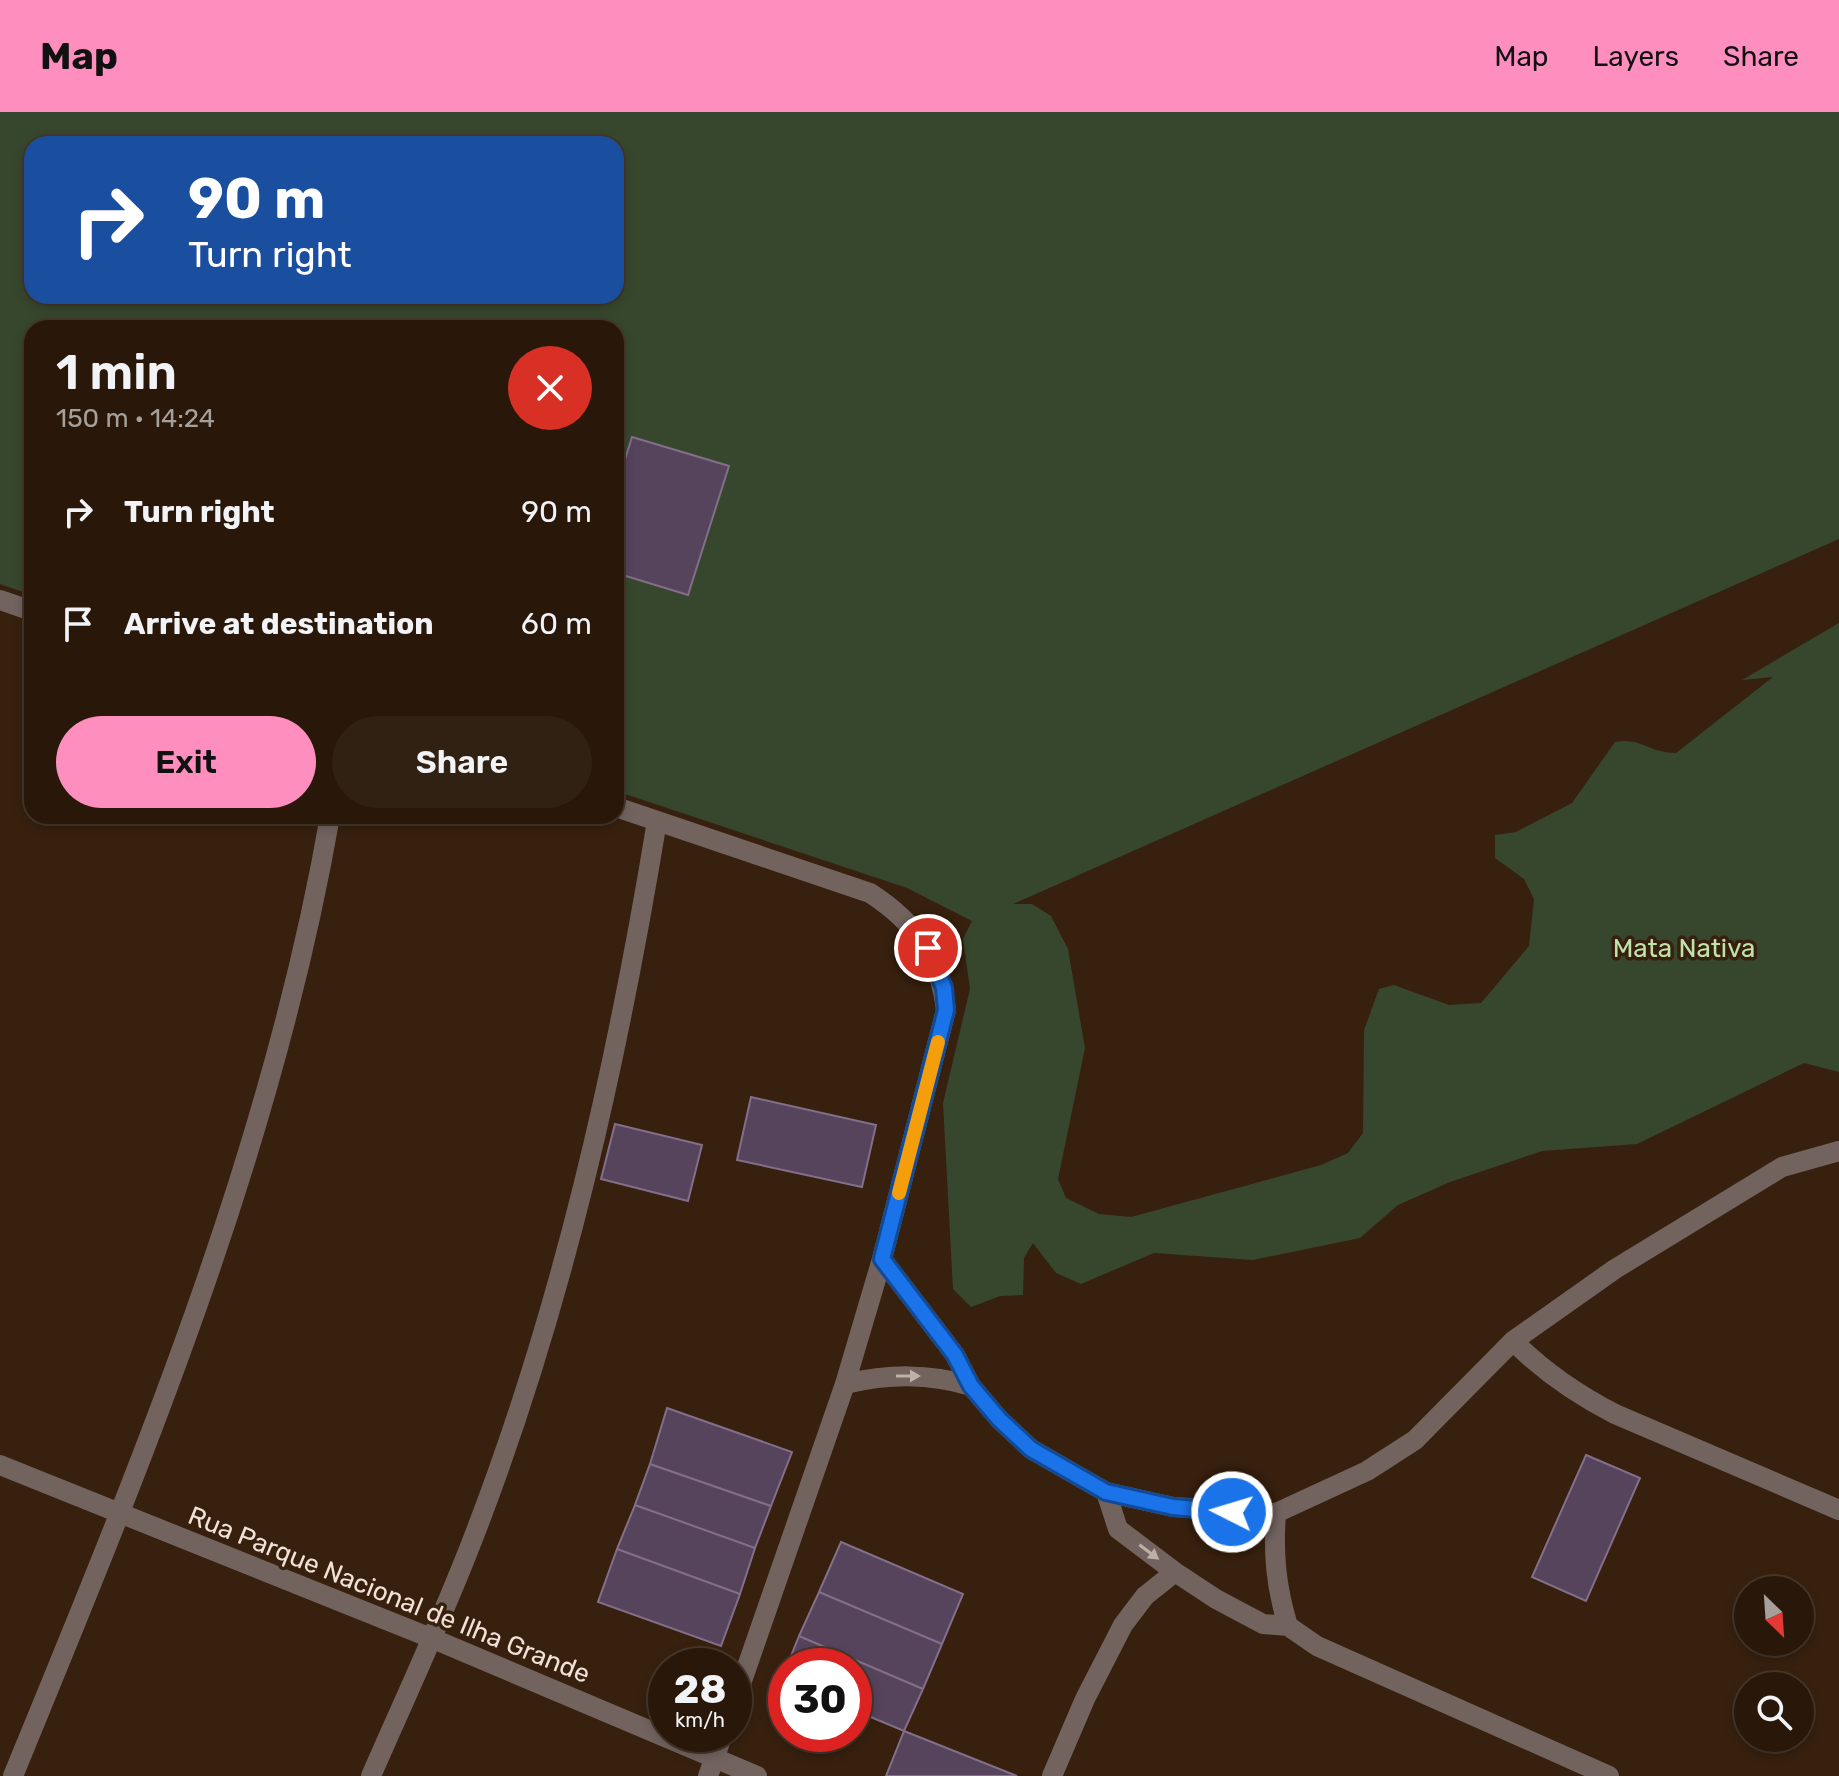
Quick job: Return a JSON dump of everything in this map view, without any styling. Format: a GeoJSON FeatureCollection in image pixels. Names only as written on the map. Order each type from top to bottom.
{"type":"FeatureCollection","features":[{"type":"Feature","properties":{"kind":"street"},"geometry":{"type":"LineString","coordinates":[[0,600],[24,608]]}},
{"type":"Feature","properties":{"kind":"street"},"geometry":{"type":"LineString","coordinates":[[624,810],[870,893],[893,908],[912,926],[928,948],[944,988],[946,1010],[882,1259],[845,1384],[752,1652]]}},
{"type":"Feature","properties":{"kind":"street"},"geometry":{"type":"LineString","coordinates":[[371,1776],[474,1536],[517,1414],[559,1277],[614,1058],[638,940],[657,821]]}},
{"type":"Feature","properties":{"kind":"street"},"geometry":{"type":"LineString","coordinates":[[13,1776],[120,1515],[183,1351],[248,1154],[278,1046],[328,824]]}},
{"type":"Feature","properties":{"kind":"street"},"geometry":{"type":"LineString","coordinates":[[882,1259],[955,1355],[971,1386],[999,1419],[1031,1449],[1106,1492],[1173,1507],[1276,1513],[1367,1471],[1415,1440],[1513,1341],[1615,1269],[1782,1167],[1839,1151]]}},
{"type":"Feature","properties":{"kind":"street"},"geometry":{"type":"LineString","coordinates":[[1513,1341],[1551,1376],[1582,1397],[1839,1510]]}},
{"type":"Feature","properties":{"kind":"street"},"geometry":{"type":"LineString","coordinates":[[845,1384],[883,1377],[922,1376],[971,1386]]}},
{"type":"Feature","properties":{"kind":"street","name":"Rua Parque Nacional de Ilha Grande"},"geometry":{"type":"LineString","coordinates":[[0,1465],[431,1638],[711,1766],[757,1776]]}},
{"type":"Feature","properties":{"kind":"street"},"geometry":{"type":"LineString","coordinates":[[1106,1492],[1118,1529],[1216,1599],[1263,1624],[1288,1626],[1317,1646],[1609,1776]]}},
{"type":"Feature","properties":{"kind":"street"},"geometry":{"type":"LineString","coordinates":[[1276,1513],[1274,1570],[1288,1626]]}},
{"type":"Feature","properties":{"kind":"street"},"geometry":{"type":"LineString","coordinates":[[1052,1776],[1085,1699],[1123,1625],[1145,1596],[1175,1572]]}},
{"type":"Feature","properties":{"kind":"green space","name":"Mata Nativa"},"geometry":{"type":"Polygon","coordinates":[[[0,112],[1839,112],[1839,539],[1013,904],[1032,904],[1051,916],[1068,949],[1085,1048],[1058,1179],[1066,1198],[1099,1214],[1131,1217],[1321,1165],[1348,1153],[1363,1133],[1364,1030],[1379,989],[1394,985],[1449,1005],[1481,1003],[1529,946],[1534,899],[1524,879],[1495,858],[1495,835],[1516,832],[1572,803],[1615,742],[1631,742],[1676,753],[1773,677],[1742,680],[1839,623],[1839,1072],[1804,1063],[1637,1144],[1542,1151],[1450,1182],[1398,1205],[1360,1238],[1253,1260],[1154,1253],[1081,1284],[1056,1273],[1033,1243],[1024,1258],[1023,1295],[1000,1296],[971,1307],[953,1289],[943,1103],[970,989],[963,939],[972,921],[907,888],[624,794],[624,320],[24,320],[24,592],[0,584],[0,112]]]}},
{"type":"Feature","properties":{"kind":"building"},"geometry":{"type":"Polygon","coordinates":[[[632,437],[729,466],[688,595],[624,575],[624,462],[632,437]]]}},
{"type":"Feature","properties":{"kind":"building"},"geometry":{"type":"Polygon","coordinates":[[[751,1097],[876,1125],[862,1187],[737,1160],[751,1097]]]}},
{"type":"Feature","properties":{"kind":"building"},"geometry":{"type":"Polygon","coordinates":[[[615,1124],[702,1145],[688,1201],[601,1179],[615,1124]]]}},
{"type":"Feature","properties":{"kind":"building"},"geometry":{"type":"Polygon","coordinates":[[[667,1408],[792,1452],[771,1506],[650,1464],[667,1408]]]}},
{"type":"Feature","properties":{"kind":"building"},"geometry":{"type":"Polygon","coordinates":[[[1586,1455],[1640,1478],[1586,1601],[1532,1577],[1586,1455]]]}},
{"type":"Feature","properties":{"kind":"building"},"geometry":{"type":"Polygon","coordinates":[[[650,1464],[771,1506],[755,1548],[635,1505],[650,1464]]]}},
{"type":"Feature","properties":{"kind":"building"},"geometry":{"type":"Polygon","coordinates":[[[635,1505],[755,1548],[740,1594],[617,1549],[635,1505]]]}},
{"type":"Feature","properties":{"kind":"building"},"geometry":{"type":"Polygon","coordinates":[[[841,1542],[963,1594],[942,1644],[819,1592],[841,1542]]]}},
{"type":"Feature","properties":{"kind":"building"},"geometry":{"type":"Polygon","coordinates":[[[617,1549],[740,1594],[721,1646],[598,1602],[617,1549]]]}},
{"type":"Feature","properties":{"kind":"building"},"geometry":{"type":"Polygon","coordinates":[[[819,1592],[942,1644],[923,1689],[872,1667],[872,1648],[827,1648],[799,1636],[819,1592]]]}},
{"type":"Feature","properties":{"kind":"building"},"geometry":{"type":"Polygon","coordinates":[[[799,1636],[827,1648],[794,1648],[799,1636]]]}},
{"type":"Feature","properties":{"kind":"building"},"geometry":{"type":"Polygon","coordinates":[[[872,1667],[923,1689],[904,1731],[872,1718],[872,1667]]]}},
{"type":"Feature","properties":{"kind":"building"},"geometry":{"type":"Polygon","coordinates":[[[904,1731],[1017,1776],[886,1776],[904,1731]]]}},
{"type":"Feature","properties":{"kind":"slow traffic"},"geometry":{"type":"LineString","coordinates":[[899,1193],[938,1042]]}},
{"type":"Feature","properties":{"kind":"route"},"geometry":{"type":"LineString","coordinates":[[928,948],[944,988],[946,1010],[882,1259],[955,1355],[971,1386],[999,1419],[1031,1449],[1106,1492],[1173,1507],[1232,1512]]}}]}
